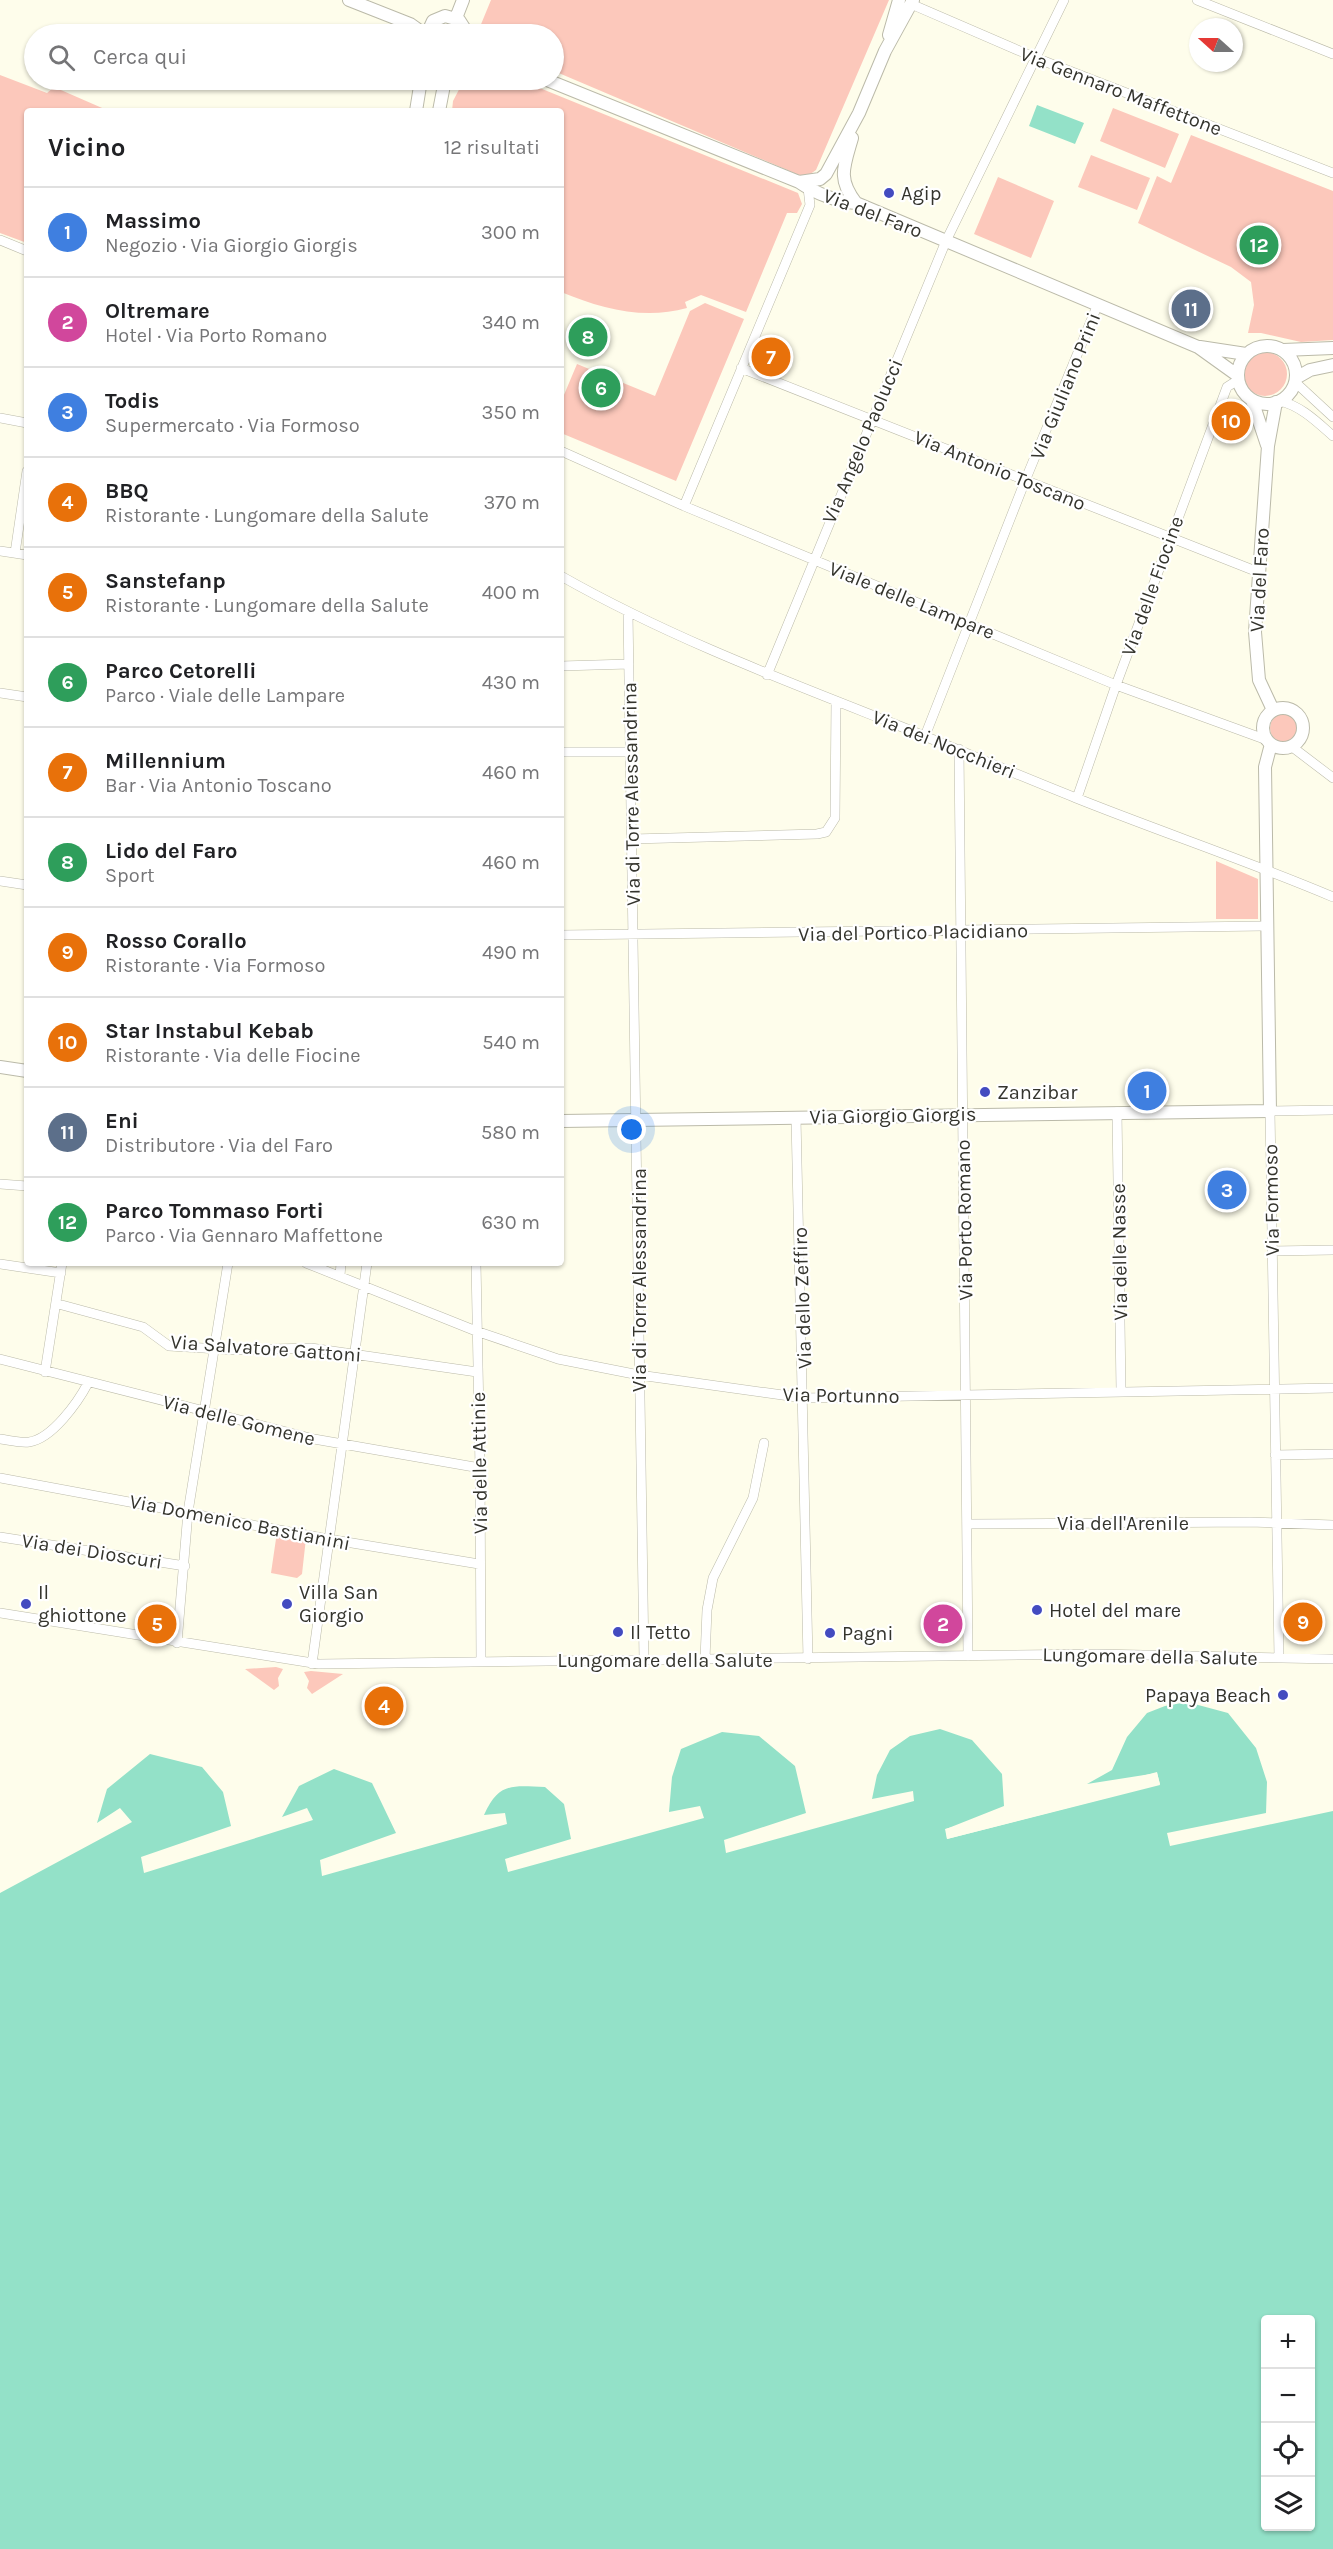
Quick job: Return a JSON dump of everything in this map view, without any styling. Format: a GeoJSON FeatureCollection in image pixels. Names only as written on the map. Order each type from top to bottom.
{"type":"FeatureCollection","features":[{"type":"Feature","properties":{"kind":"street"},"geometry":{"type":"LineString","coordinates":[[348,0],[410,24]]}},
{"type":"Feature","properties":{"kind":"street"},"geometry":{"type":"LineString","coordinates":[[456,18],[463,0]]}},
{"type":"Feature","properties":{"kind":"street","name":"Via Angelo Paolucci"},"geometry":{"type":"LineString","coordinates":[[767,675],[871,418],[946,242],[1064,0]]}},
{"type":"Feature","properties":{"kind":"street"},"geometry":{"type":"LineString","coordinates":[[1197,0],[1333,54]]}},
{"type":"Feature","properties":{"kind":"street"},"geometry":{"type":"LineString","coordinates":[[684,506],[810,205],[803,185],[826,174],[859,113],[908,1]]}},
{"type":"Feature","properties":{"kind":"street","name":"Via Gennaro Maffettone"},"geometry":{"type":"LineString","coordinates":[[908,1],[1036,58],[1333,173]]}},
{"type":"Feature","properties":{"kind":"street"},"geometry":{"type":"LineString","coordinates":[[432,24],[436,19],[445,16],[456,18],[463,24]]}},
{"type":"Feature","properties":{"kind":"street","name":"Via del Faro"},"geometry":{"type":"LineString","coordinates":[[564,87],[845,203],[856,204],[1198,347],[1238,378]]}},
{"type":"Feature","properties":{"kind":"street"},"geometry":{"type":"LineString","coordinates":[[416,108],[419,90]]}},
{"type":"Feature","properties":{"kind":"street"},"geometry":{"type":"LineString","coordinates":[[439,108],[442,90]]}},
{"type":"Feature","properties":{"kind":"street"},"geometry":{"type":"LineString","coordinates":[[856,204],[846,191],[843,179],[859,113]]}},
{"type":"Feature","properties":{"kind":"street"},"geometry":{"type":"LineString","coordinates":[[0,240],[24,250]]}},
{"type":"Feature","properties":{"kind":"street","name":"Via Giuliano Prini"},"geometry":{"type":"LineString","coordinates":[[925,736],[1025,481],[1098,304]]}},
{"type":"Feature","properties":{"kind":"street"},"geometry":{"type":"LineString","coordinates":[[1333,348],[1283,350],[1264,345],[1246,354],[1241,360],[1238,378],[1241,388],[1252,400],[1264,404],[1290,403],[1305,412],[1333,436]]}},
{"type":"Feature","properties":{"kind":"street","name":"Via del Faro"},"geometry":{"type":"LineString","coordinates":[[1198,347],[1246,354]]}},
{"type":"Feature","properties":{"kind":"street"},"geometry":{"type":"LineString","coordinates":[[1278,402],[1292,390],[1295,380],[1293,362],[1283,350]]}},
{"type":"Feature","properties":{"kind":"street"},"geometry":{"type":"LineString","coordinates":[[1295,380],[1310,370],[1333,365]]}},
{"type":"Feature","properties":{"kind":"street","name":"Via Antonio Toscano"},"geometry":{"type":"LineString","coordinates":[[741,368],[1258,572]]}},
{"type":"Feature","properties":{"kind":"street","name":"Via delle Fiocine"},"geometry":{"type":"LineString","coordinates":[[1077,798],[1116,685],[1227,387],[1238,378]]}},
{"type":"Feature","properties":{"kind":"street"},"geometry":{"type":"LineString","coordinates":[[1295,380],[1333,417]]}},
{"type":"Feature","properties":{"kind":"street","name":"Via del Faro"},"geometry":{"type":"LineString","coordinates":[[1252,400],[1268,446]]}},
{"type":"Feature","properties":{"kind":"street","name":"Via del Faro"},"geometry":{"type":"LineString","coordinates":[[1273,710],[1259,680],[1255,632],[1268,446],[1278,402]]}},
{"type":"Feature","properties":{"kind":"street"},"geometry":{"type":"LineString","coordinates":[[0,418],[24,422]]}},
{"type":"Feature","properties":{"kind":"street","name":"Viale delle Lampare"},"geometry":{"type":"LineString","coordinates":[[564,452],[684,506],[1116,685],[1269,742]]}},
{"type":"Feature","properties":{"kind":"street"},"geometry":{"type":"LineString","coordinates":[[15,553],[24,492]]}},
{"type":"Feature","properties":{"kind":"street"},"geometry":{"type":"LineString","coordinates":[[0,551],[24,554]]}},
{"type":"Feature","properties":{"kind":"street","name":"Via dei Nocchieri"},"geometry":{"type":"LineString","coordinates":[[564,578],[628,613],[767,675],[959,749],[1077,798],[1265,868],[1333,897]]}},
{"type":"Feature","properties":{"kind":"street","name":"Via di Torre Alessandrina"},"geometry":{"type":"LineString","coordinates":[[628,613],[632,752],[644,1660]]}},
{"type":"Feature","properties":{"kind":"street"},"geometry":{"type":"LineString","coordinates":[[564,666],[629,664]]}},
{"type":"Feature","properties":{"kind":"street"},"geometry":{"type":"LineString","coordinates":[[0,693],[24,697]]}},
{"type":"Feature","properties":{"kind":"street"},"geometry":{"type":"LineString","coordinates":[[632,839],[817,834],[829,830],[835,813],[836,701]]}},
{"type":"Feature","properties":{"kind":"street"},"geometry":{"type":"LineString","coordinates":[[1286,708],[1301,719],[1301,736],[1291,746],[1281,748],[1269,742],[1263,727],[1273,710],[1286,708]]}},
{"type":"Feature","properties":{"kind":"street","name":"Via Formoso"},"geometry":{"type":"LineString","coordinates":[[1269,742],[1265,767],[1265,926],[1279,1658]]}},
{"type":"Feature","properties":{"kind":"street"},"geometry":{"type":"LineString","coordinates":[[1291,746],[1333,778]]}},
{"type":"Feature","properties":{"kind":"street","name":"Via Porto Romano"},"geometry":{"type":"LineString","coordinates":[[959,749],[969,1524],[968,1656]]}},
{"type":"Feature","properties":{"kind":"street"},"geometry":{"type":"LineString","coordinates":[[564,752],[632,752]]}},
{"type":"Feature","properties":{"kind":"street"},"geometry":{"type":"LineString","coordinates":[[0,881],[24,885]]}},
{"type":"Feature","properties":{"kind":"street","name":"Via del Portico Placidiano"},"geometry":{"type":"LineString","coordinates":[[564,935],[960,932],[1265,926]]}},
{"type":"Feature","properties":{"kind":"street"},"geometry":{"type":"LineString","coordinates":[[0,1067],[24,1071]]}},
{"type":"Feature","properties":{"kind":"street","name":"Via Giorgio Giorgis"},"geometry":{"type":"LineString","coordinates":[[564,1121],[962,1113],[1333,1110]]}},
{"type":"Feature","properties":{"kind":"street","name":"Via delle Nasse"},"geometry":{"type":"LineString","coordinates":[[1117,1112],[1121,1391]]}},
{"type":"Feature","properties":{"kind":"street","name":"Via dello Zeffiro"},"geometry":{"type":"LineString","coordinates":[[796,1118],[808,1659]]}},
{"type":"Feature","properties":{"kind":"street"},"geometry":{"type":"LineString","coordinates":[[0,1184],[24,1186]]}},
{"type":"Feature","properties":{"kind":"street"},"geometry":{"type":"LineString","coordinates":[[1272,1251],[1333,1250]]}},
{"type":"Feature","properties":{"kind":"street"},"geometry":{"type":"LineString","coordinates":[[0,1264],[61,1274]]}},
{"type":"Feature","properties":{"kind":"street"},"geometry":{"type":"LineString","coordinates":[[45,1372],[62,1266]]}},
{"type":"Feature","properties":{"kind":"street"},"geometry":{"type":"LineString","coordinates":[[177,1643],[188,1512],[228,1266]]}},
{"type":"Feature","properties":{"kind":"street","name":"Via Portunno"},"geometry":{"type":"LineString","coordinates":[[314,1266],[476,1331],[558,1359],[639,1375],[804,1398],[1333,1388]]}},
{"type":"Feature","properties":{"kind":"street"},"geometry":{"type":"LineString","coordinates":[[340,1276],[341,1266]]}},
{"type":"Feature","properties":{"kind":"street"},"geometry":{"type":"LineString","coordinates":[[312,1664],[367,1266]]}},
{"type":"Feature","properties":{"kind":"street","name":"Via delle Attinie"},"geometry":{"type":"LineString","coordinates":[[476,1266],[481,1662]]}},
{"type":"Feature","properties":{"kind":"street","name":"Via Salvatore Gattoni"},"geometry":{"type":"LineString","coordinates":[[62,1305],[143,1327],[169,1346],[215,1349],[305,1347],[477,1372]]}},
{"type":"Feature","properties":{"kind":"street","name":"Via delle Gomene"},"geometry":{"type":"LineString","coordinates":[[0,1359],[205,1413],[341,1444],[480,1468]]}},
{"type":"Feature","properties":{"kind":"street"},"geometry":{"type":"LineString","coordinates":[[0,1439],[27,1442],[39,1438],[73,1408],[88,1383]]}},
{"type":"Feature","properties":{"kind":"street"},"geometry":{"type":"LineString","coordinates":[[705,1659],[707,1610],[713,1578],[753,1498],[764,1443]]}},
{"type":"Feature","properties":{"kind":"street"},"geometry":{"type":"LineString","coordinates":[[1275,1455],[1333,1454]]}},
{"type":"Feature","properties":{"kind":"street","name":"Via Domenico Bastianini"},"geometry":{"type":"LineString","coordinates":[[0,1478],[328,1539],[479,1564]]}},
{"type":"Feature","properties":{"kind":"street","name":"Via dell'Arenile"},"geometry":{"type":"LineString","coordinates":[[969,1524],[1277,1523],[1333,1525]]}},
{"type":"Feature","properties":{"kind":"street","name":"Via dei Dioscuri"},"geometry":{"type":"LineString","coordinates":[[0,1537],[184,1566]]}},
{"type":"Feature","properties":{"kind":"street","name":"Lungomare della Salute"},"geometry":{"type":"LineString","coordinates":[[0,1613],[312,1664],[1097,1654],[1333,1659]]}},
{"type":"Feature","properties":{"kind":"shaded area"},"geometry":{"type":"Polygon","coordinates":[[[491,0],[889,0],[816,170],[809,175],[799,175],[564,75],[564,24],[481,24],[491,0]]]}},
{"type":"Feature","properties":{"kind":"shaded area"},"geometry":{"type":"Polygon","coordinates":[[[0,75],[24,84],[24,90],[39,90],[47,93],[50,90],[61,90],[102,108],[24,108],[24,242],[0,233],[0,75]]]}},
{"type":"Feature","properties":{"kind":"shaded area"},"geometry":{"type":"Polygon","coordinates":[[[459,90],[545,90],[798,193],[802,204],[797,213],[787,213],[746,312],[701,295],[685,302],[687,308],[671,311],[639,313],[608,308],[564,293],[564,108],[452,108],[459,90]]]}},
{"type":"Feature","properties":{"kind":"shaded area"},"geometry":{"type":"Polygon","coordinates":[[[1113,108],[1179,134],[1165,168],[1100,141],[1113,108]]]}},
{"type":"Feature","properties":{"kind":"shaded area"},"geometry":{"type":"Polygon","coordinates":[[[1191,135],[1333,191],[1333,340],[1301,342],[1261,333],[1248,333],[1254,305],[1251,282],[1231,267],[1138,223],[1157,176],[1171,183],[1191,135]]]}},
{"type":"Feature","properties":{"kind":"shaded area"},"geometry":{"type":"Polygon","coordinates":[[[1091,155],[1150,178],[1137,210],[1078,187],[1091,155]]]}},
{"type":"Feature","properties":{"kind":"shaded area"},"geometry":{"type":"Polygon","coordinates":[[[998,177],[1054,201],[1031,258],[974,234],[998,177]]]}},
{"type":"Feature","properties":{"kind":"shaded area"},"geometry":{"type":"Polygon","coordinates":[[[705,303],[744,319],[676,481],[564,434],[564,395],[577,364],[655,396],[690,311],[705,303]]]}},
{"type":"Feature","properties":{"kind":"shaded area"},"geometry":{"type":"Polygon","coordinates":[[[1265,352],[1280,359],[1287,374],[1280,389],[1265,396],[1250,389],[1243,374],[1250,359],[1265,352]]]}},
{"type":"Feature","properties":{"kind":"shaded area"},"geometry":{"type":"Polygon","coordinates":[[[1284,714],[1294,718],[1298,728],[1294,738],[1284,742],[1274,738],[1270,728],[1274,718],[1284,714]]]}},
{"type":"Feature","properties":{"kind":"shaded area"},"geometry":{"type":"Polygon","coordinates":[[[1216,861],[1258,879],[1258,919],[1216,919],[1216,861]]]}},
{"type":"Feature","properties":{"kind":"shaded area"},"geometry":{"type":"Polygon","coordinates":[[[277,1532],[306,1538],[302,1574],[297,1578],[271,1573],[277,1532]]]}},
{"type":"Feature","properties":{"kind":"shaded area"},"geometry":{"type":"Polygon","coordinates":[[[276,1667],[283,1669],[278,1678],[279,1686],[274,1690],[245,1669],[276,1667]]]}},
{"type":"Feature","properties":{"kind":"shaded area"},"geometry":{"type":"Polygon","coordinates":[[[304,1672],[343,1674],[312,1694],[307,1688],[309,1681],[304,1672]]]}},
{"type":"Feature","properties":{"kind":"water"},"geometry":{"type":"Polygon","coordinates":[[[1037,105],[1084,123],[1075,144],[1029,126],[1037,105]]]}},
{"type":"Feature","properties":{"kind":"water"},"geometry":{"type":"Polygon","coordinates":[[[1187,1702],[1228,1713],[1256,1748],[1267,1782],[1266,1813],[1167,1833],[1170,1846],[1333,1811],[1333,2549],[0,2549],[0,1893],[132,1822],[120,1808],[97,1823],[107,1789],[150,1754],[202,1767],[223,1792],[231,1826],[141,1857],[144,1873],[313,1820],[307,1808],[282,1817],[299,1786],[334,1769],[372,1783],[396,1833],[320,1860],[322,1876],[507,1824],[505,1813],[484,1815],[501,1791],[524,1786],[545,1787],[564,1804],[571,1839],[505,1859],[508,1872],[704,1818],[700,1806],[669,1812],[672,1777],[681,1749],[722,1732],[759,1736],[795,1766],[806,1813],[724,1840],[726,1853],[914,1801],[913,1791],[872,1799],[877,1775],[890,1750],[910,1736],[940,1729],[972,1740],[1002,1774],[1004,1806],[946,1829],[947,1839],[1160,1784],[1157,1773],[1087,1784],[1112,1770],[1127,1737],[1147,1713],[1165,1706],[1187,1702]]]}},
{"type":"Feature","properties":{"kind":"pier"},"geometry":{"type":"Polygon","coordinates":[[[1157,1772],[1160,1785],[947,1839],[945,1829],[971,1822],[949,1831],[950,1836],[1157,1783],[1155,1776],[1127,1780],[1157,1772]]]}},
{"type":"Feature","properties":{"kind":"place","name":"Agip"},"geometry":{"type":"Point","coordinates":[889,193]}},
{"type":"Feature","properties":{"kind":"place","name":"Parco Tommaso Forti"},"geometry":{"type":"Point","coordinates":[1259,245]}},
{"type":"Feature","properties":{"kind":"place","name":"Eni"},"geometry":{"type":"Point","coordinates":[1191,309]}},
{"type":"Feature","properties":{"kind":"place","name":"Lido del Faro"},"geometry":{"type":"Point","coordinates":[588,337]}},
{"type":"Feature","properties":{"kind":"place","name":"Millennium"},"geometry":{"type":"Point","coordinates":[771,357]}},
{"type":"Feature","properties":{"kind":"place","name":"Parco Cetorelli"},"geometry":{"type":"Point","coordinates":[601,388]}},
{"type":"Feature","properties":{"kind":"place","name":"Star Instabul Kebab"},"geometry":{"type":"Point","coordinates":[1231,421]}},
{"type":"Feature","properties":{"kind":"place","name":"Massimo"},"geometry":{"type":"Point","coordinates":[1147,1091]}},
{"type":"Feature","properties":{"kind":"place","name":"Zanzibar"},"geometry":{"type":"Point","coordinates":[985,1092]}},
{"type":"Feature","properties":{"kind":"place","name":"Todis"},"geometry":{"type":"Point","coordinates":[1227,1190]}},
{"type":"Feature","properties":{"kind":"place","name":"Il ghiottone"},"geometry":{"type":"Point","coordinates":[26,1604]}},
{"type":"Feature","properties":{"kind":"place","name":"Villa San Giorgio"},"geometry":{"type":"Point","coordinates":[287,1604]}},
{"type":"Feature","properties":{"kind":"place","name":"Hotel del mare"},"geometry":{"type":"Point","coordinates":[1037,1610]}},
{"type":"Feature","properties":{"kind":"place","name":"Rosso Corallo"},"geometry":{"type":"Point","coordinates":[1303,1622]}},
{"type":"Feature","properties":{"kind":"place","name":"Sanstefanp"},"geometry":{"type":"Point","coordinates":[157,1624]}},
{"type":"Feature","properties":{"kind":"place","name":"Oltremare"},"geometry":{"type":"Point","coordinates":[943,1624]}},
{"type":"Feature","properties":{"kind":"place","name":"Il Tetto"},"geometry":{"type":"Point","coordinates":[618,1632]}},
{"type":"Feature","properties":{"kind":"place","name":"Pagni"},"geometry":{"type":"Point","coordinates":[830,1633]}},
{"type":"Feature","properties":{"kind":"place","name":"Papaya Beach"},"geometry":{"type":"Point","coordinates":[1283,1695]}},
{"type":"Feature","properties":{"kind":"place","name":"BBQ"},"geometry":{"type":"Point","coordinates":[384,1706]}}]}
